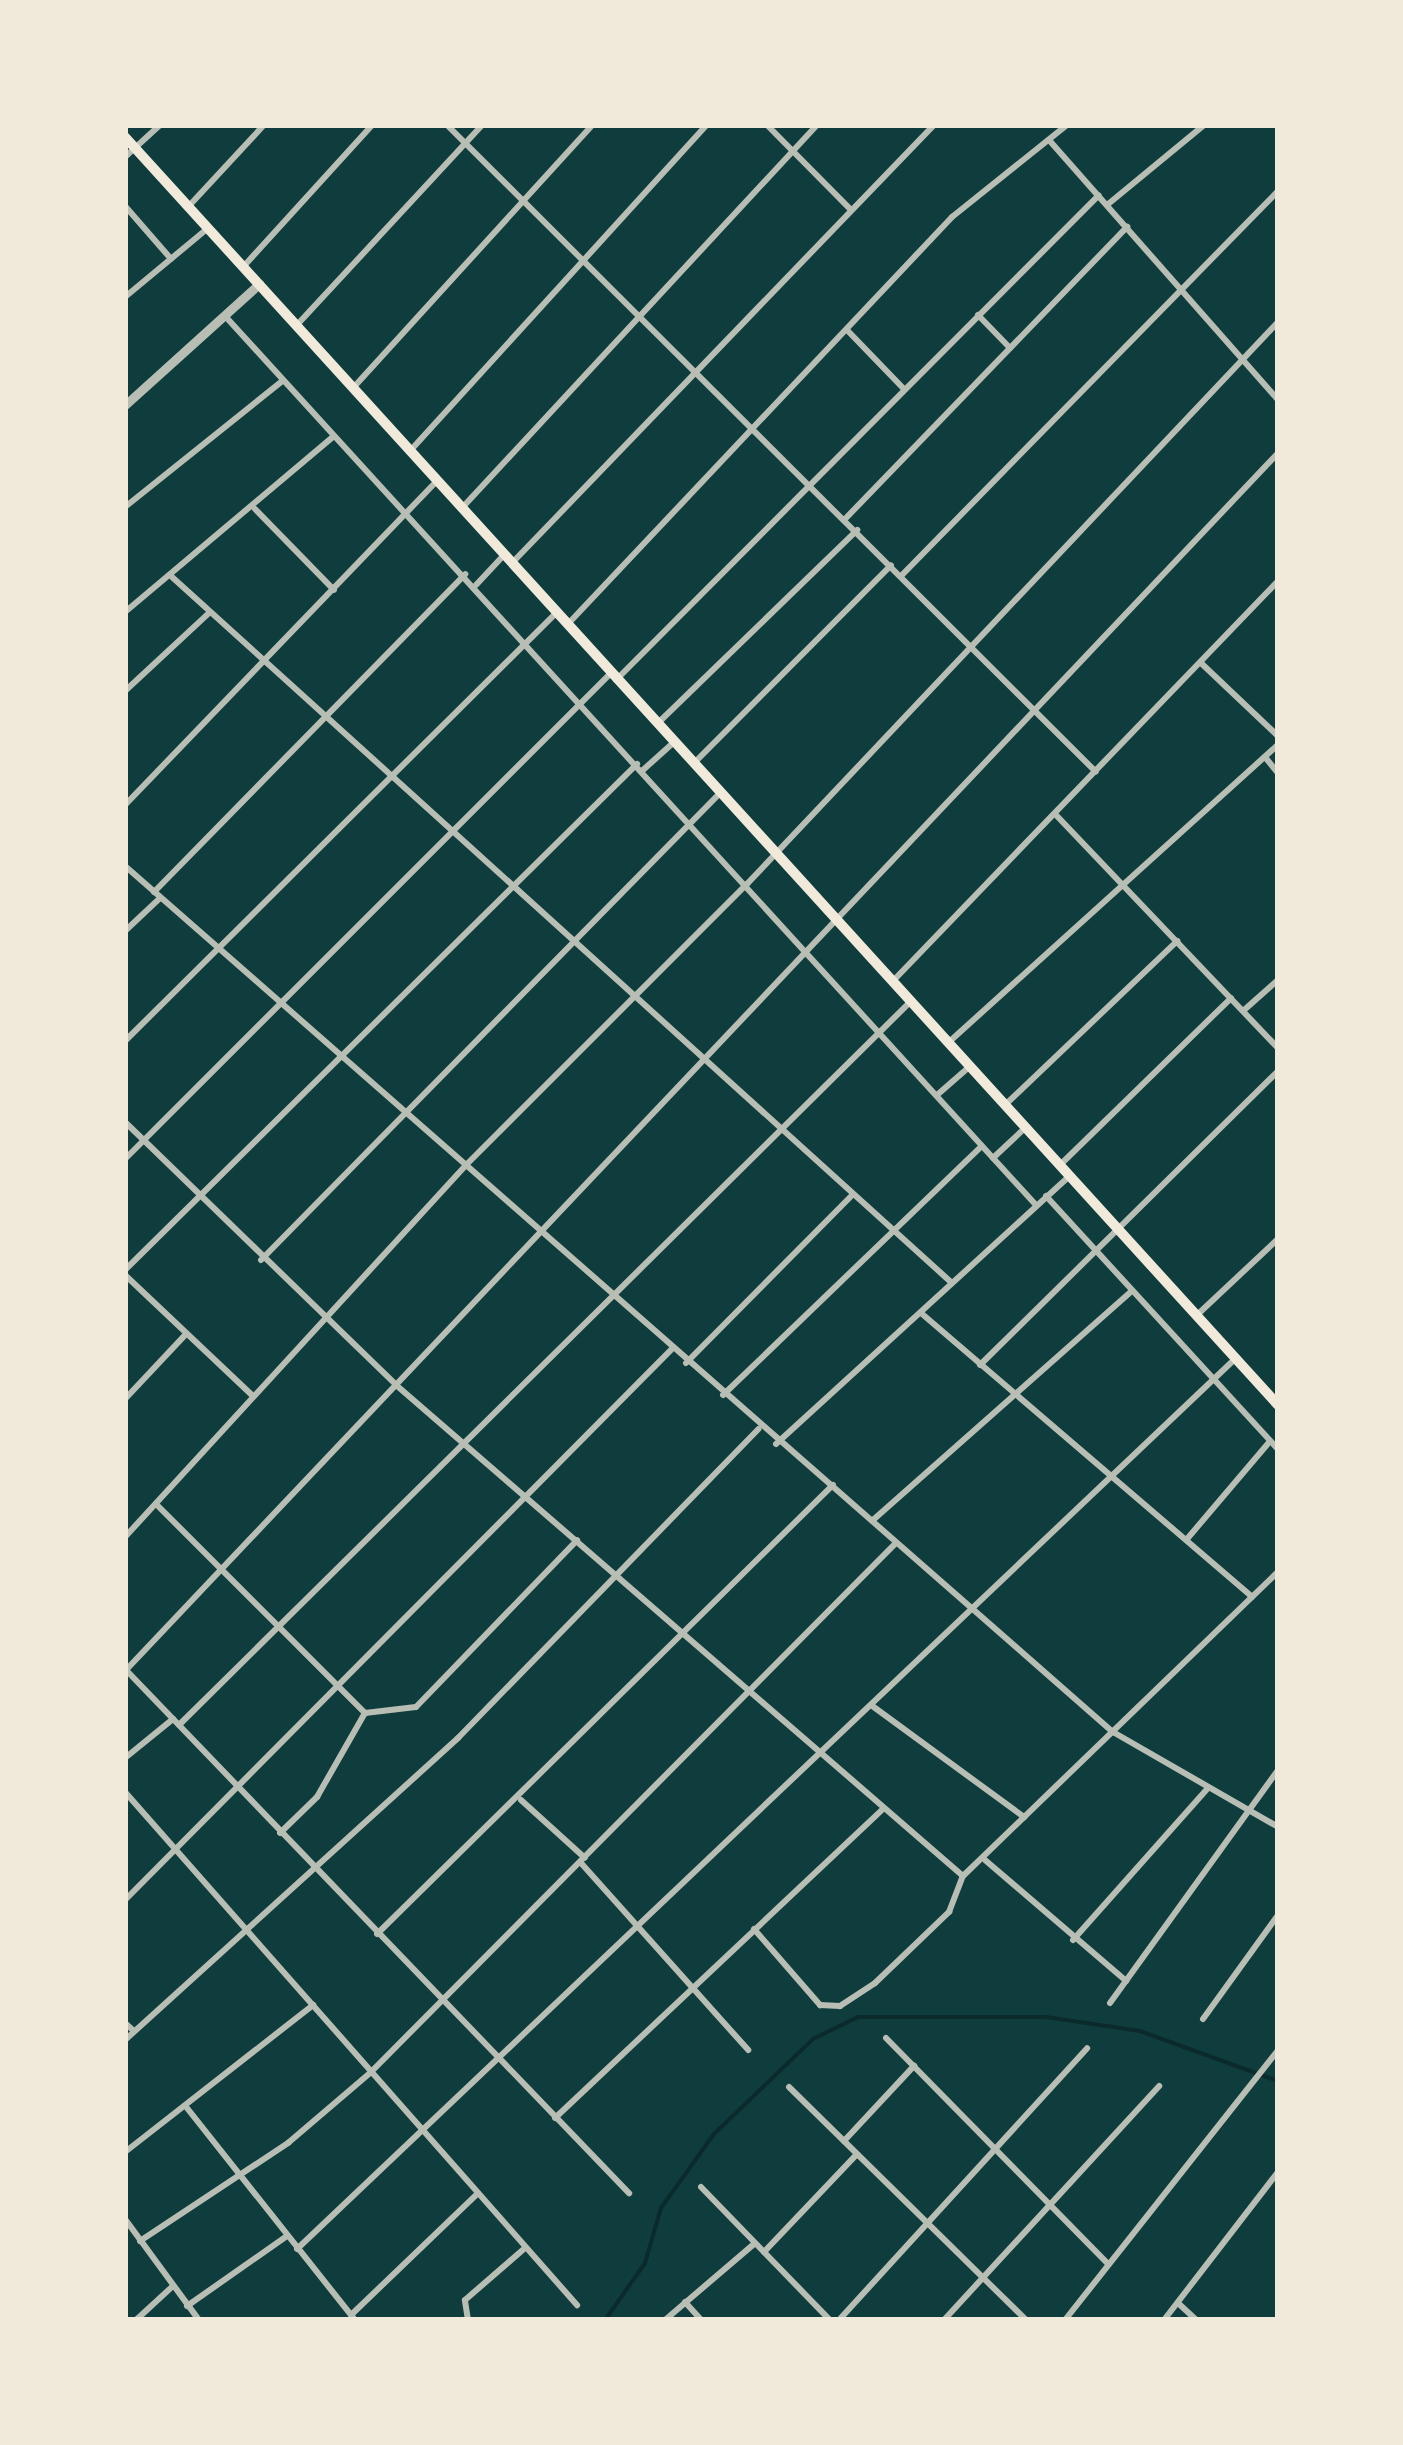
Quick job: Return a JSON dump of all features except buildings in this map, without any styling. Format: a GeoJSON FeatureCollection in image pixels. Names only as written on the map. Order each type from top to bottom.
{"type":"FeatureCollection","features":[{"type":"Feature","properties":{"kind":"main road"},"geometry":{"type":"LineString","coordinates":[[125,137],[1278,1404]]}},
{"type":"Feature","properties":{"kind":"street"},"geometry":{"type":"LineString","coordinates":[[125,157],[160,125]]}},
{"type":"Feature","properties":{"kind":"street"},"geometry":{"type":"LineString","coordinates":[[188,206],[264,125]]}},
{"type":"Feature","properties":{"kind":"street"},"geometry":{"type":"LineString","coordinates":[[243,267],[372,125]]}},
{"type":"Feature","properties":{"kind":"street"},"geometry":{"type":"LineString","coordinates":[[446,125],[754,426],[1096,772]]}},
{"type":"Feature","properties":{"kind":"street"},"geometry":{"type":"LineString","coordinates":[[296,326],[482,125]]}},
{"type":"Feature","properties":{"kind":"street"},"geometry":{"type":"LineString","coordinates":[[353,388],[592,125]]}},
{"type":"Feature","properties":{"kind":"street"},"geometry":{"type":"LineString","coordinates":[[410,451],[581,258],[707,125]]}},
{"type":"Feature","properties":{"kind":"street"},"geometry":{"type":"LineString","coordinates":[[767,125],[850,209]]}},
{"type":"Feature","properties":{"kind":"street"},"geometry":{"type":"LineString","coordinates":[[462,509],[816,125]]}},
{"type":"Feature","properties":{"kind":"street"},"geometry":{"type":"LineString","coordinates":[[476,585],[508,559],[698,372],[934,125]]}},
{"type":"Feature","properties":{"kind":"street"},"geometry":{"type":"LineString","coordinates":[[567,626],[952,216],[1067,125]]}},
{"type":"Feature","properties":{"kind":"street"},"geometry":{"type":"LineString","coordinates":[[1107,205],[1204,125]]}},
{"type":"Feature","properties":{"kind":"street"},"geometry":{"type":"LineString","coordinates":[[1050,140],[1278,400]]}},
{"type":"Feature","properties":{"kind":"street"},"geometry":{"type":"LineString","coordinates":[[902,574],[1278,191]]}},
{"type":"Feature","properties":{"kind":"street"},"geometry":{"type":"LineString","coordinates":[[125,1159],[450,830],[812,484],[1099,195]]}},
{"type":"Feature","properties":{"kind":"street"},"geometry":{"type":"LineString","coordinates":[[125,206],[171,259]]}},
{"type":"Feature","properties":{"kind":"street"},"geometry":{"type":"LineString","coordinates":[[846,518],[1127,227]]}},
{"type":"Feature","properties":{"kind":"street"},"geometry":{"type":"LineString","coordinates":[[125,298],[208,228]]}},
{"type":"Feature","properties":{"kind":"street"},"geometry":{"type":"LineString","coordinates":[[125,404],[259,284]]}},
{"type":"Feature","properties":{"kind":"street"},"geometry":{"type":"LineString","coordinates":[[226,316],[282,381],[582,701],[1036,1205]]}},
{"type":"Feature","properties":{"kind":"street"},"geometry":{"type":"LineString","coordinates":[[978,316],[1010,348]]}},
{"type":"Feature","properties":{"kind":"street"},"geometry":{"type":"LineString","coordinates":[[125,1537],[467,1164],[775,854],[1278,322]]}},
{"type":"Feature","properties":{"kind":"street"},"geometry":{"type":"LineString","coordinates":[[846,330],[904,389]]}},
{"type":"Feature","properties":{"kind":"street"},"geometry":{"type":"LineString","coordinates":[[125,507],[282,381]]}},
{"type":"Feature","properties":{"kind":"street"},"geometry":{"type":"LineString","coordinates":[[125,612],[255,509],[334,436]]}},
{"type":"Feature","properties":{"kind":"street"},"geometry":{"type":"LineString","coordinates":[[629,2194],[125,1670],[700,1056],[808,950],[1278,453]]}},
{"type":"Feature","properties":{"kind":"street"},"geometry":{"type":"LineString","coordinates":[[125,805],[437,481]]}},
{"type":"Feature","properties":{"kind":"street"},"geometry":{"type":"LineString","coordinates":[[255,509],[334,590]]}},
{"type":"Feature","properties":{"kind":"street"},"geometry":{"type":"LineString","coordinates":[[657,725],[857,530]]}},
{"type":"Feature","properties":{"kind":"street"},"geometry":{"type":"LineString","coordinates":[[693,764],[891,565]]}},
{"type":"Feature","properties":{"kind":"street"},"geometry":{"type":"LineString","coordinates":[[125,931],[322,718],[465,574]]}},
{"type":"Feature","properties":{"kind":"street"},"geometry":{"type":"LineString","coordinates":[[172,577],[263,665],[636,995],[952,1283]]}},
{"type":"Feature","properties":{"kind":"street"},"geometry":{"type":"LineString","coordinates":[[892,982],[1278,582]]}},
{"type":"Feature","properties":{"kind":"street"},"geometry":{"type":"LineString","coordinates":[[125,1041],[556,613]]}},
{"type":"Feature","properties":{"kind":"street"},"geometry":{"type":"LineString","coordinates":[[125,691],[208,614]]}},
{"type":"Feature","properties":{"kind":"street"},"geometry":{"type":"LineString","coordinates":[[1200,663],[1278,736]]}},
{"type":"Feature","properties":{"kind":"street"},"geometry":{"type":"LineString","coordinates":[[252,1395],[125,1272],[204,1200],[510,886],[640,767],[674,742]]}},
{"type":"Feature","properties":{"kind":"street"},"geometry":{"type":"LineString","coordinates":[[948,1043],[1278,745]]}},
{"type":"Feature","properties":{"kind":"street"},"geometry":{"type":"LineString","coordinates":[[1264,757],[1278,772]]}},
{"type":"Feature","properties":{"kind":"street"},"geometry":{"type":"LineString","coordinates":[[261,1260],[720,793]]}},
{"type":"Feature","properties":{"kind":"street"},"geometry":{"type":"LineString","coordinates":[[1056,815],[1278,1048]]}},
{"type":"Feature","properties":{"kind":"street"},"geometry":{"type":"LineString","coordinates":[[125,866],[215,950],[467,1164],[776,1444],[833,1485],[1113,1732],[1278,1827]]}},
{"type":"Feature","properties":{"kind":"street"},"geometry":{"type":"LineString","coordinates":[[1005,1105],[1177,941]]}},
{"type":"Feature","properties":{"kind":"street"},"geometry":{"type":"LineString","coordinates":[[1242,1011],[1278,980]]}},
{"type":"Feature","properties":{"kind":"street"},"geometry":{"type":"LineString","coordinates":[[1058,1166],[1231,998]]}},
{"type":"Feature","properties":{"kind":"street"},"geometry":{"type":"LineString","coordinates":[[125,1758],[176,1722],[278,1624],[910,1002]]}},
{"type":"Feature","properties":{"kind":"street"},"geometry":{"type":"LineString","coordinates":[[937,1095],[969,1066]]}},
{"type":"Feature","properties":{"kind":"street"},"geometry":{"type":"LineString","coordinates":[[980,1365],[1089,1248],[1278,1071]]}},
{"type":"Feature","properties":{"kind":"street"},"geometry":{"type":"LineString","coordinates":[[125,1122],[324,1320],[684,1638],[963,1876]]}},
{"type":"Feature","properties":{"kind":"street"},"geometry":{"type":"LineString","coordinates":[[994,1158],[1025,1128]]}},
{"type":"Feature","properties":{"kind":"street"},"geometry":{"type":"LineString","coordinates":[[722,1395],[982,1146]]}},
{"type":"Feature","properties":{"kind":"street"},"geometry":{"type":"LineString","coordinates":[[776,1444],[1068,1177]]}},
{"type":"Feature","properties":{"kind":"street"},"geometry":{"type":"LineString","coordinates":[[686,1363],[852,1194]]}},
{"type":"Feature","properties":{"kind":"street"},"geometry":{"type":"LineString","coordinates":[[1046,1196],[1089,1248],[1278,1449]]}},
{"type":"Feature","properties":{"kind":"street"},"geometry":{"type":"LineString","coordinates":[[1196,1316],[1278,1238]]}},
{"type":"Feature","properties":{"kind":"street"},"geometry":{"type":"LineString","coordinates":[[872,1520],[1131,1292]]}},
{"type":"Feature","properties":{"kind":"street"},"geometry":{"type":"LineString","coordinates":[[921,1313],[980,1365],[1020,1390],[1252,1597]]}},
{"type":"Feature","properties":{"kind":"street"},"geometry":{"type":"LineString","coordinates":[[125,1400],[186,1334]]}},
{"type":"Feature","properties":{"kind":"street"},"geometry":{"type":"LineString","coordinates":[[125,1900],[234,1783],[671,1350]]}},
{"type":"Feature","properties":{"kind":"street"},"geometry":{"type":"LineString","coordinates":[[297,2249],[822,1755],[970,1608],[1236,1358]]}},
{"type":"Feature","properties":{"kind":"street"},"geometry":{"type":"LineString","coordinates":[[125,2040],[620,1580],[759,1429]]}},
{"type":"Feature","properties":{"kind":"street"},"geometry":{"type":"LineString","coordinates":[[1187,1539],[1270,1440]]}},
{"type":"Feature","properties":{"kind":"street"},"geometry":{"type":"LineString","coordinates":[[377,1934],[521,1800],[833,1485]]}},
{"type":"Feature","properties":{"kind":"street"},"geometry":{"type":"LineString","coordinates":[[156,1504],[365,1713]]}},
{"type":"Feature","properties":{"kind":"street"},"geometry":{"type":"LineString","coordinates":[[365,1713],[416,1707],[577,1540]]}},
{"type":"Feature","properties":{"kind":"street"},"geometry":{"type":"LineString","coordinates":[[140,2242],[240,2177],[371,2072],[896,1543]]}},
{"type":"Feature","properties":{"kind":"street"},"geometry":{"type":"LineString","coordinates":[[754,1929],[831,2008],[924,1940],[956,1903],[963,1876],[985,1860],[1024,1817],[1278,1572]]}},
{"type":"Feature","properties":{"kind":"street"},"geometry":{"type":"LineString","coordinates":[[871,1704],[1024,1817]]}},
{"type":"Feature","properties":{"kind":"street"},"geometry":{"type":"LineString","coordinates":[[280,1833],[317,1797],[365,1713]]}},
{"type":"Feature","properties":{"kind":"street"},"geometry":{"type":"LineString","coordinates":[[1110,2003],[1278,1770]]}},
{"type":"Feature","properties":{"kind":"street"},"geometry":{"type":"LineString","coordinates":[[1073,1940],[1208,1788]]}},
{"type":"Feature","properties":{"kind":"street"},"geometry":{"type":"LineString","coordinates":[[125,1792],[577,2304]]}},
{"type":"Feature","properties":{"kind":"street"},"geometry":{"type":"LineString","coordinates":[[521,1800],[583,1860],[748,2050]]}},
{"type":"Feature","properties":{"kind":"street"},"geometry":{"type":"LineString","coordinates":[[555,2118],[882,1810]]}},
{"type":"Feature","properties":{"kind":"street"},"geometry":{"type":"LineString","coordinates":[[985,1860],[1126,1982]]}},
{"type":"Feature","properties":{"kind":"street"},"geometry":{"type":"LineString","coordinates":[[1203,2019],[1278,1915]]}},
{"type":"Feature","properties":{"kind":"street"},"geometry":{"type":"LineString","coordinates":[[125,2152],[187,2108],[312,2005]]}},
{"type":"Feature","properties":{"kind":"street"},"geometry":{"type":"LineString","coordinates":[[125,2023],[134,2032]]}},
{"type":"Feature","properties":{"kind":"street"},"geometry":{"type":"LineString","coordinates":[[886,2038],[1107,2262]]}},
{"type":"Feature","properties":{"kind":"street"},"geometry":{"type":"LineString","coordinates":[[839,2320],[1087,2048]]}},
{"type":"Feature","properties":{"kind":"street"},"geometry":{"type":"LineString","coordinates":[[1065,2320],[1107,2262],[1253,2092],[1278,2050]]}},
{"type":"Feature","properties":{"kind":"street"},"geometry":{"type":"LineString","coordinates":[[844,2141],[914,2066]]}},
{"type":"Feature","properties":{"kind":"street"},"geometry":{"type":"LineString","coordinates":[[944,2320],[1159,2086]]}},
{"type":"Feature","properties":{"kind":"street"},"geometry":{"type":"LineString","coordinates":[[788,2087],[1026,2320]]}},
{"type":"Feature","properties":{"kind":"street"},"geometry":{"type":"LineString","coordinates":[[187,2108],[353,2318],[478,2193]]}},
{"type":"Feature","properties":{"kind":"street"},"geometry":{"type":"LineString","coordinates":[[764,2252],[857,2154]]}},
{"type":"Feature","properties":{"kind":"street"},"geometry":{"type":"LineString","coordinates":[[1164,2320],[1278,2172]]}},
{"type":"Feature","properties":{"kind":"street"},"geometry":{"type":"LineString","coordinates":[[700,2187],[830,2320]]}},
{"type":"Feature","properties":{"kind":"street"},"geometry":{"type":"LineString","coordinates":[[125,2219],[199,2320]]}},
{"type":"Feature","properties":{"kind":"street"},"geometry":{"type":"LineString","coordinates":[[125,2236],[132,2230]]}},
{"type":"Feature","properties":{"kind":"street"},"geometry":{"type":"LineString","coordinates":[[187,2306],[287,2236]]}},
{"type":"Feature","properties":{"kind":"street"},"geometry":{"type":"LineString","coordinates":[[665,2320],[755,2243]]}},
{"type":"Feature","properties":{"kind":"street"},"geometry":{"type":"LineString","coordinates":[[468,2320],[465,2300],[526,2248]]}},
{"type":"Feature","properties":{"kind":"street"},"geometry":{"type":"LineString","coordinates":[[136,2320],[172,2286]]}},
{"type":"Feature","properties":{"kind":"street"},"geometry":{"type":"LineString","coordinates":[[685,2302],[701,2320]]}},
{"type":"Feature","properties":{"kind":"street"},"geometry":{"type":"LineString","coordinates":[[1178,2303],[1196,2320]]}},
{"type":"Feature","properties":{"kind":"waterway"},"geometry":{"type":"LineString","coordinates":[[605,2320],[645,2263],[661,2208],[714,2134],[813,2039],[858,2017],[1046,2017],[1140,2031],[1278,2081]]}}]}
